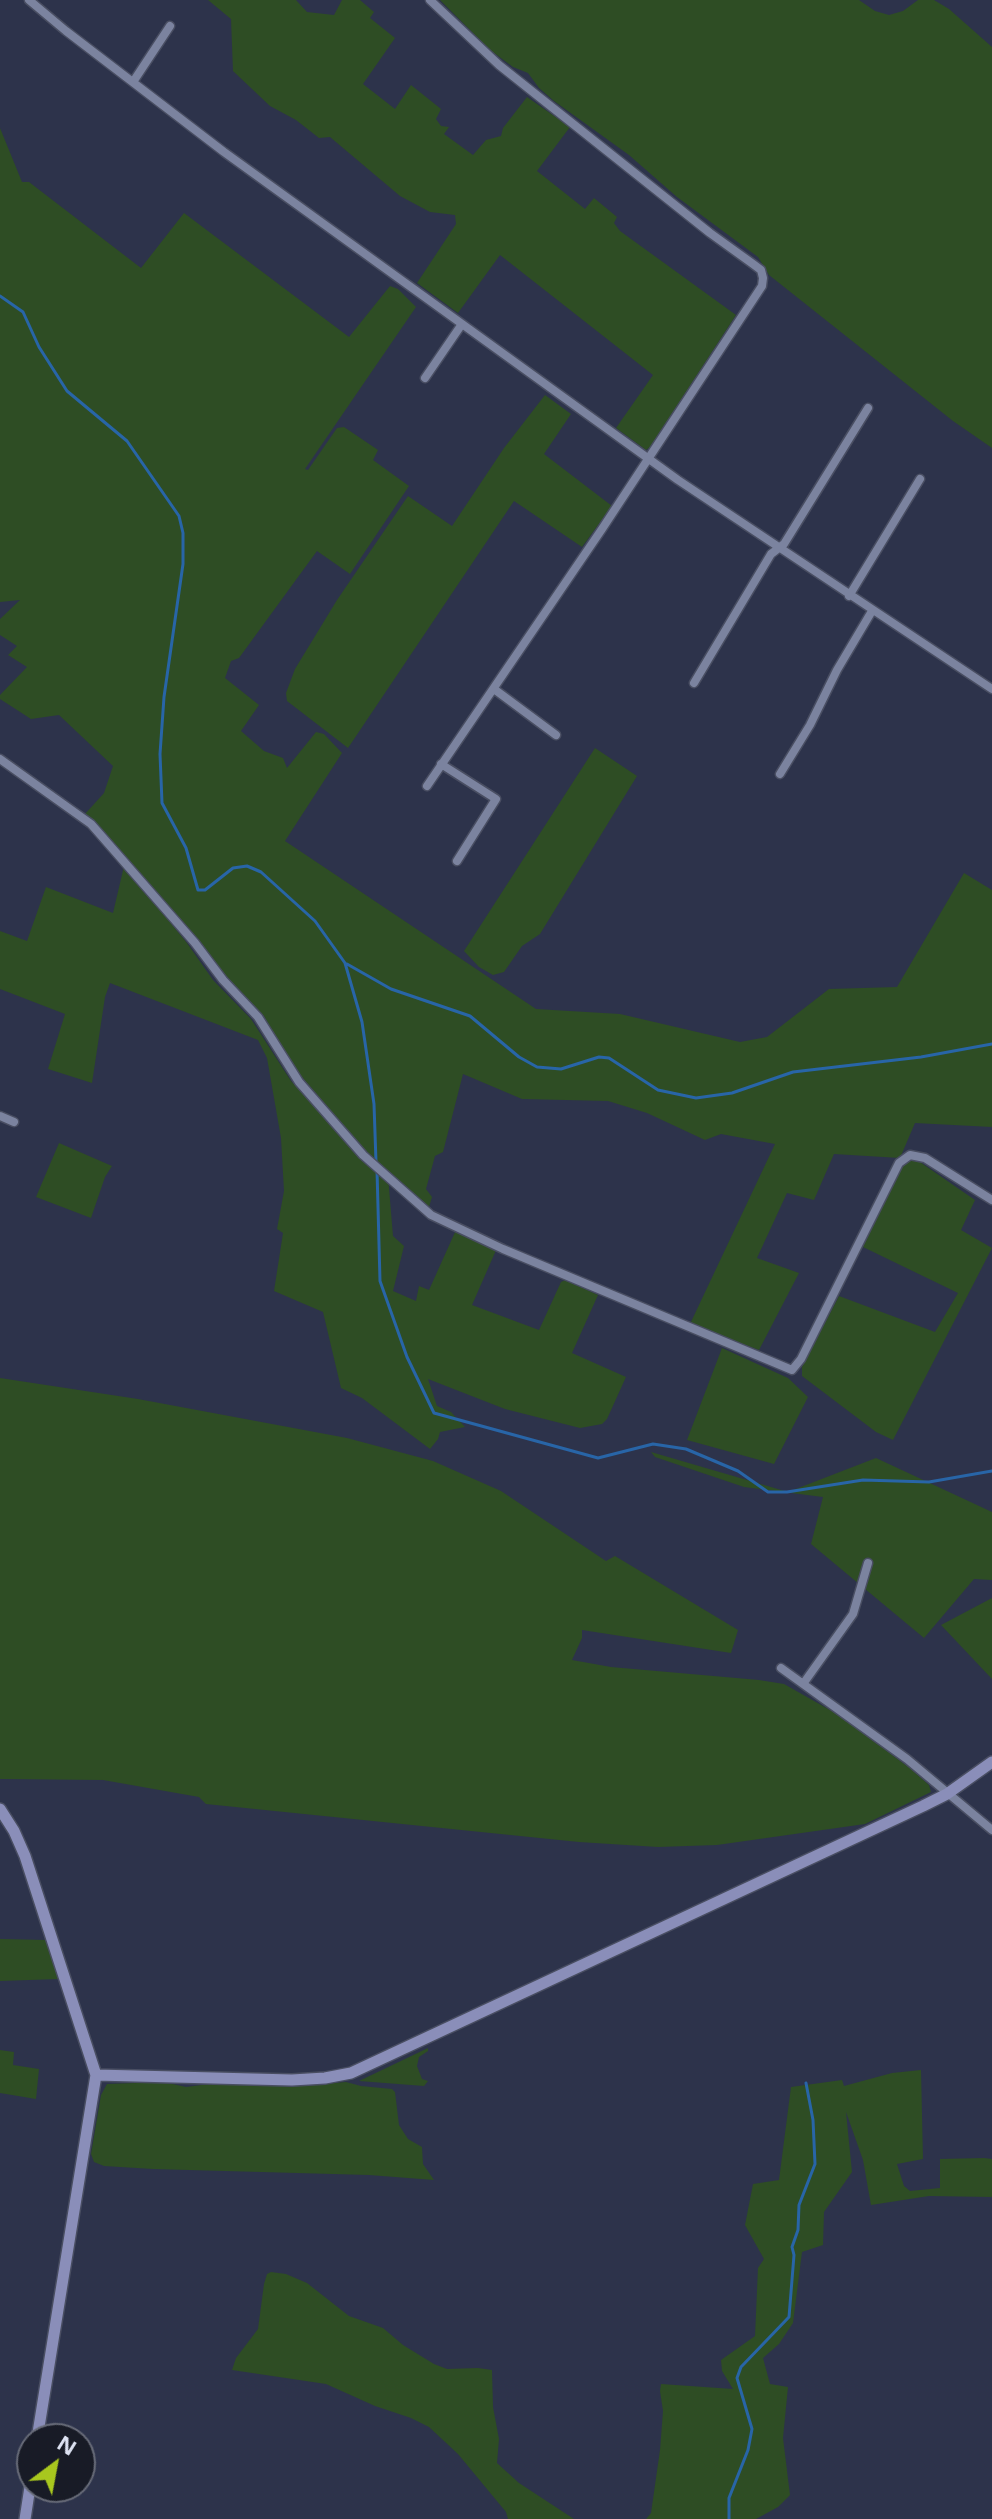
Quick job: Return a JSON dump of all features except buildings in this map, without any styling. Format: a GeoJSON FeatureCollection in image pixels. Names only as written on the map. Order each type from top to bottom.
{"type":"FeatureCollection","features":[{"type":"Feature","properties":{"kind":"street"},"geometry":{"type":"LineString","coordinates":[[29,0],[224,152],[648,458],[779,549],[992,689]]}},
{"type":"Feature","properties":{"kind":"street"},"geometry":{"type":"LineString","coordinates":[[427,786],[762,286],[761,270],[499,65],[430,0]]}},
{"type":"Feature","properties":{"kind":"street"},"geometry":{"type":"LineString","coordinates":[[133,82],[170,26]]}},
{"type":"Feature","properties":{"kind":"street"},"geometry":{"type":"LineString","coordinates":[[425,378],[462,324]]}},
{"type":"Feature","properties":{"kind":"street"},"geometry":{"type":"LineString","coordinates":[[694,683],[771,554],[779,549],[868,408]]}},
{"type":"Feature","properties":{"kind":"street"},"geometry":{"type":"LineString","coordinates":[[849,596],[920,479]]}},
{"type":"Feature","properties":{"kind":"street"},"geometry":{"type":"LineString","coordinates":[[780,774],[872,611]]}},
{"type":"Feature","properties":{"kind":"street"},"geometry":{"type":"LineString","coordinates":[[494,689],[556,735]]}},
{"type":"Feature","properties":{"kind":"street"},"geometry":{"type":"LineString","coordinates":[[0,759],[91,824],[185,931],[216,973],[258,1017],[299,1082],[363,1155],[431,1215],[503,1249],[792,1370],[801,1359],[899,1163],[910,1155],[925,1158],[992,1200]]}},
{"type":"Feature","properties":{"kind":"street"},"geometry":{"type":"LineString","coordinates":[[441,764],[496,799],[457,861]]}},
{"type":"Feature","properties":{"kind":"street"},"geometry":{"type":"LineString","coordinates":[[0,1116],[14,1122]]}},
{"type":"Feature","properties":{"kind":"street"},"geometry":{"type":"LineString","coordinates":[[803,1684],[853,1614],[868,1563]]}},
{"type":"Feature","properties":{"kind":"street"},"geometry":{"type":"LineString","coordinates":[[781,1668],[907,1759],[992,1830]]}},
{"type":"Feature","properties":{"kind":"street"},"geometry":{"type":"LineString","coordinates":[[96,2075],[301,2080],[351,2073],[947,1794],[992,1762]]}},
{"type":"Feature","properties":{"kind":"street"},"geometry":{"type":"LineString","coordinates":[[0,1809],[25,1856],[96,2075],[40,2423]]}},
{"type":"Feature","properties":{"kind":"green space"},"geometry":{"type":"Polygon","coordinates":[[[208,0],[296,0],[307,12],[334,15],[342,0],[360,0],[374,12],[370,18],[395,38],[363,84],[395,109],[411,85],[441,109],[436,119],[441,126],[449,127],[444,134],[473,155],[486,140],[501,136],[503,128],[527,97],[570,127],[537,171],[585,209],[594,198],[617,217],[614,223],[620,231],[736,315],[650,447],[646,450],[616,428],[653,375],[500,255],[458,313],[417,283],[456,224],[455,215],[430,212],[400,196],[330,137],[319,138],[296,120],[270,106],[233,71],[231,19],[208,0]]]}},
{"type":"Feature","properties":{"kind":"green space"},"geometry":{"type":"Polygon","coordinates":[[[440,0],[859,0],[875,11],[889,15],[903,11],[918,0],[934,0],[949,9],[992,47],[992,448],[953,421],[769,275],[758,257],[677,197],[629,155],[554,101],[528,73],[513,67],[490,50],[440,0]]]}},
{"type":"Feature","properties":{"kind":"green space"},"geometry":{"type":"Polygon","coordinates":[[[0,128],[22,182],[29,182],[141,268],[184,213],[349,337],[390,286],[398,289],[416,307],[305,469],[308,470],[337,428],[344,427],[378,450],[373,460],[409,486],[350,574],[317,551],[239,658],[231,661],[225,678],[259,705],[241,731],[264,751],[283,758],[287,768],[316,732],[324,734],[342,753],[285,841],[536,1009],[620,1014],[740,1042],[767,1037],[829,989],[897,987],[964,873],[992,890],[992,1127],[915,1123],[900,1158],[834,1154],[814,1200],[787,1193],[757,1258],[799,1273],[759,1350],[690,1324],[775,1144],[721,1134],[705,1140],[647,1113],[608,1101],[522,1099],[463,1074],[443,1152],[435,1156],[426,1189],[432,1197],[429,1207],[388,1176],[393,1236],[404,1246],[393,1291],[416,1301],[419,1286],[429,1290],[456,1230],[497,1248],[472,1305],[539,1330],[561,1282],[565,1280],[598,1295],[572,1353],[626,1377],[607,1419],[602,1424],[580,1428],[505,1409],[428,1379],[437,1406],[451,1412],[465,1427],[440,1432],[430,1449],[362,1398],[341,1388],[323,1312],[274,1291],[283,1233],[277,1229],[284,1191],[281,1138],[267,1058],[258,1040],[110,983],[105,997],[92,1083],[48,1069],[65,1014],[0,989],[0,931],[27,941],[46,887],[113,913],[124,866],[213,980],[251,1019],[291,1081],[363,1156],[364,1150],[291,1064],[264,1016],[233,986],[119,849],[85,814],[104,793],[113,766],[59,715],[31,719],[0,699],[0,695],[27,667],[8,655],[17,646],[0,635],[0,619],[20,600],[0,602],[0,128]]]}},
{"type":"Feature","properties":{"kind":"green space"},"geometry":{"type":"Polygon","coordinates":[[[545,395],[571,414],[544,454],[612,506],[582,547],[514,501],[348,748],[287,701],[286,693],[295,669],[337,600],[408,496],[452,526],[504,448],[545,395]]]}},
{"type":"Feature","properties":{"kind":"green space"},"geometry":{"type":"Polygon","coordinates":[[[595,748],[637,776],[540,934],[522,946],[504,972],[493,975],[479,967],[464,951],[595,748]]]}},
{"type":"Feature","properties":{"kind":"green space"},"geometry":{"type":"Polygon","coordinates":[[[59,1143],[112,1166],[91,1218],[36,1197],[59,1143]]]}},
{"type":"Feature","properties":{"kind":"green space"},"geometry":{"type":"Polygon","coordinates":[[[917,1160],[975,1200],[961,1230],[992,1248],[893,1440],[876,1432],[802,1376],[802,1367],[839,1296],[935,1332],[958,1293],[863,1247],[904,1162],[917,1160]]]}},
{"type":"Feature","properties":{"kind":"green space"},"geometry":{"type":"Polygon","coordinates":[[[722,1348],[788,1378],[808,1397],[774,1464],[687,1440],[722,1348]]]}},
{"type":"Feature","properties":{"kind":"green space"},"geometry":{"type":"Polygon","coordinates":[[[0,1378],[138,1399],[347,1438],[433,1461],[501,1491],[606,1561],[615,1556],[738,1630],[731,1653],[582,1630],[582,1638],[572,1660],[611,1667],[784,1684],[837,1714],[911,1769],[929,1785],[931,1792],[865,1824],[717,1845],[658,1847],[579,1842],[206,1804],[199,1797],[103,1780],[0,1779],[0,1378]]]}},
{"type":"Feature","properties":{"kind":"green space"},"geometry":{"type":"Polygon","coordinates":[[[651,1452],[788,1492],[876,1458],[992,1512],[992,1580],[974,1579],[924,1638],[811,1544],[823,1497],[744,1487],[655,1457],[651,1452]]]}},
{"type":"Feature","properties":{"kind":"green space"},"geometry":{"type":"Polygon","coordinates":[[[992,1598],[992,1679],[941,1625],[992,1598]]]}},
{"type":"Feature","properties":{"kind":"green space"},"geometry":{"type":"Polygon","coordinates":[[[0,1939],[47,1940],[59,1979],[0,1981],[0,1939]]]}},
{"type":"Feature","properties":{"kind":"green space"},"geometry":{"type":"Polygon","coordinates":[[[428,2048],[419,2057],[417,2066],[422,2079],[428,2081],[424,2086],[359,2081],[428,2048]]]}},
{"type":"Feature","properties":{"kind":"green space"},"geometry":{"type":"Polygon","coordinates":[[[0,2050],[14,2052],[13,2065],[39,2069],[36,2099],[0,2093],[0,2050]]]}},
{"type":"Feature","properties":{"kind":"green space"},"geometry":{"type":"Polygon","coordinates":[[[921,2070],[923,2159],[897,2164],[904,2186],[910,2191],[940,2188],[940,2159],[992,2159],[992,2197],[929,2196],[871,2205],[863,2160],[846,2112],[852,2172],[824,2212],[823,2245],[802,2252],[793,2323],[779,2344],[763,2358],[770,2384],[788,2387],[783,2438],[790,2495],[778,2507],[756,2519],[646,2519],[651,2513],[660,2450],[663,2411],[661,2384],[733,2389],[722,2371],[721,2360],[755,2336],[758,2268],[764,2259],[745,2225],[753,2184],[779,2180],[791,2087],[842,2080],[844,2086],[892,2073],[921,2070]]]}},
{"type":"Feature","properties":{"kind":"green space"},"geometry":{"type":"Polygon","coordinates":[[[164,2082],[186,2087],[217,2083],[300,2086],[346,2082],[392,2089],[399,2125],[408,2139],[422,2147],[423,2164],[434,2180],[369,2175],[153,2169],[104,2166],[94,2162],[91,2154],[101,2095],[107,2084],[164,2082]]]}},
{"type":"Feature","properties":{"kind":"green space"},"geometry":{"type":"Polygon","coordinates":[[[267,2274],[286,2274],[307,2283],[349,2316],[383,2328],[434,2364],[447,2369],[492,2370],[493,2407],[499,2439],[497,2463],[519,2483],[574,2519],[508,2519],[506,2512],[458,2454],[429,2427],[411,2418],[326,2384],[232,2370],[236,2358],[258,2329],[264,2284],[267,2274]]]}},
{"type":"Feature","properties":{"kind":"waterway"},"geometry":{"type":"LineString","coordinates":[[0,296],[23,312],[39,347],[67,391],[127,441],[179,516],[183,533],[183,564],[164,697],[160,754],[162,803],[186,848],[198,890],[205,890],[233,868],[247,866],[261,872],[315,921],[345,963],[362,1022],[374,1104],[376,1162]]}},
{"type":"Feature","properties":{"kind":"waterway"},"geometry":{"type":"LineString","coordinates":[[347,964],[391,989],[470,1016],[519,1057],[537,1067],[561,1069],[599,1057],[609,1058],[658,1090],[696,1098],[732,1093],[793,1072],[921,1057],[992,1044]]}},
{"type":"Feature","properties":{"kind":"waterway"},"geometry":{"type":"LineString","coordinates":[[377,1170],[380,1281],[407,1357],[434,1413],[598,1458],[653,1444],[686,1449],[738,1471],[768,1492],[863,1480],[929,1482],[992,1471]]}},
{"type":"Feature","properties":{"kind":"waterway"},"geometry":{"type":"LineString","coordinates":[[729,2519],[729,2498],[748,2450],[752,2429],[737,2378],[741,2367],[789,2317],[792,2247],[798,2230],[799,2205],[815,2164],[813,2120],[806,2083]]}}]}
